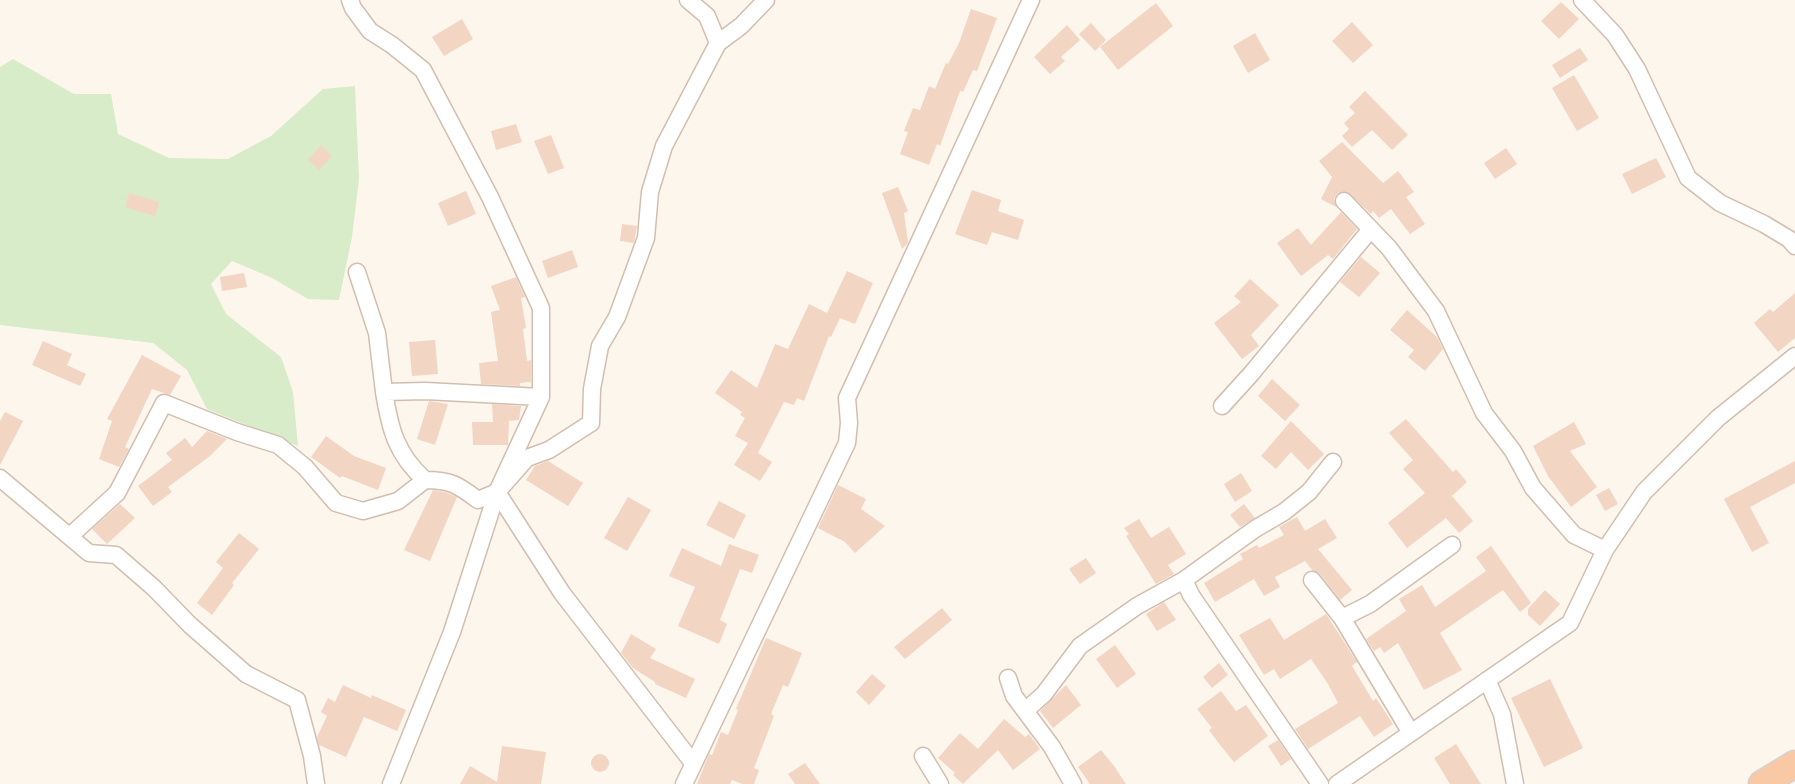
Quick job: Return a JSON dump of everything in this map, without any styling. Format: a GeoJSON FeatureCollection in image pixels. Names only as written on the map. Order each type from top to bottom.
{"type":"FeatureCollection","features":[{"type":"Feature","properties":{"kind":"highway"},"geometry":{"type":"LineString","coordinates":[[1762,784],[1795,764]]}},
{"type":"Feature","properties":{"kind":"street"},"geometry":{"type":"LineString","coordinates":[[350,0],[353,8],[370,31],[392,44],[422,70],[490,197],[541,308],[541,397],[496,492],[452,632],[391,784]]}},
{"type":"Feature","properties":{"kind":"street"},"geometry":{"type":"LineString","coordinates":[[688,0],[707,16],[718,43]]}},
{"type":"Feature","properties":{"kind":"street"},"geometry":{"type":"LineString","coordinates":[[70,536],[118,493],[164,403],[237,432],[278,445],[305,467],[336,502],[363,511],[398,501],[425,480],[442,480],[455,484],[478,500],[496,492],[527,458],[549,450],[591,423],[592,388],[600,346],[617,317],[646,238],[650,192],[664,146],[718,43],[741,26],[766,0]]}},
{"type":"Feature","properties":{"kind":"street"},"geometry":{"type":"LineString","coordinates":[[684,784],[847,443],[849,423],[846,398],[1031,0]]}},
{"type":"Feature","properties":{"kind":"street"},"geometry":{"type":"LineString","coordinates":[[1582,0],[1615,35],[1637,69],[1688,178],[1720,203],[1764,224],[1789,239],[1795,246]]}},
{"type":"Feature","properties":{"kind":"street"},"geometry":{"type":"LineString","coordinates":[[1344,201],[1389,248],[1436,311],[1484,413],[1513,451],[1533,488],[1574,535],[1605,550]]}},
{"type":"Feature","properties":{"kind":"street"},"geometry":{"type":"LineString","coordinates":[[1222,406],[1251,374],[1371,229]]}},
{"type":"Feature","properties":{"kind":"street"},"geometry":{"type":"LineString","coordinates":[[357,272],[377,333],[390,429],[411,468],[425,480]]}},
{"type":"Feature","properties":{"kind":"street"},"geometry":{"type":"LineString","coordinates":[[1338,784],[1570,623],[1605,550],[1644,492],[1718,418],[1795,356]]}},
{"type":"Feature","properties":{"kind":"street"},"geometry":{"type":"LineString","coordinates":[[384,392],[425,391],[541,397]]}},
{"type":"Feature","properties":{"kind":"street"},"geometry":{"type":"LineString","coordinates":[[1025,711],[1044,694],[1080,646],[1137,606],[1184,580],[1256,529],[1284,512],[1308,492],[1334,462]]}},
{"type":"Feature","properties":{"kind":"street"},"geometry":{"type":"LineString","coordinates":[[0,478],[89,553],[116,555],[154,588],[190,625],[246,674],[297,700],[312,756],[316,784]]}},
{"type":"Feature","properties":{"kind":"street"},"geometry":{"type":"LineString","coordinates":[[496,492],[562,593],[693,763]]}},
{"type":"Feature","properties":{"kind":"street"},"geometry":{"type":"LineString","coordinates":[[1342,618],[1370,604],[1452,545]]}},
{"type":"Feature","properties":{"kind":"street"},"geometry":{"type":"LineString","coordinates":[[1184,580],[1191,595],[1320,784]]}},
{"type":"Feature","properties":{"kind":"street"},"geometry":{"type":"LineString","coordinates":[[1312,580],[1342,618],[1410,733]]}},
{"type":"Feature","properties":{"kind":"street"},"geometry":{"type":"LineString","coordinates":[[1008,678],[1014,696],[1052,747],[1073,784]]}},
{"type":"Feature","properties":{"kind":"street"},"geometry":{"type":"LineString","coordinates":[[1487,680],[1502,714],[1515,784]]}},
{"type":"Feature","properties":{"kind":"street"},"geometry":{"type":"LineString","coordinates":[[923,756],[940,784]]}},
{"type":"Feature","properties":{"kind":"green space"},"geometry":{"type":"Polygon","coordinates":[[[13,59],[74,94],[111,94],[118,134],[169,158],[228,159],[271,136],[323,89],[355,86],[359,179],[352,237],[339,300],[308,299],[270,277],[232,261],[211,284],[226,314],[281,357],[293,392],[298,446],[207,409],[187,370],[153,343],[0,325],[0,67],[13,59]]]}},
{"type":"Feature","properties":{"kind":"building"},"geometry":{"type":"Polygon","coordinates":[[[1561,2],[1579,19],[1559,39],[1541,21],[1561,2]]]}},
{"type":"Feature","properties":{"kind":"building"},"geometry":{"type":"Polygon","coordinates":[[[1156,3],[1173,26],[1118,70],[1100,47],[1156,3]]]}},
{"type":"Feature","properties":{"kind":"building"},"geometry":{"type":"Polygon","coordinates":[[[971,9],[997,18],[977,71],[973,70],[963,92],[960,91],[940,146],[937,144],[929,165],[900,154],[908,132],[904,131],[913,108],[920,110],[929,86],[935,89],[946,63],[948,64],[959,43],[971,9]]]}},
{"type":"Feature","properties":{"kind":"building"},"geometry":{"type":"Polygon","coordinates":[[[462,19],[473,39],[444,56],[432,37],[462,19]]]}},
{"type":"Feature","properties":{"kind":"building"},"geometry":{"type":"Polygon","coordinates":[[[1352,22],[1373,45],[1353,63],[1332,41],[1352,22]]]}},
{"type":"Feature","properties":{"kind":"building"},"geometry":{"type":"Polygon","coordinates":[[[1091,23],[1106,40],[1095,51],[1079,34],[1091,23]]]}},
{"type":"Feature","properties":{"kind":"building"},"geometry":{"type":"Polygon","coordinates":[[[1067,25],[1080,40],[1061,57],[1065,61],[1050,74],[1034,57],[1067,25]]]}},
{"type":"Feature","properties":{"kind":"building"},"geometry":{"type":"Polygon","coordinates":[[[1255,33],[1270,60],[1248,73],[1233,46],[1255,33]]]}},
{"type":"Feature","properties":{"kind":"building"},"geometry":{"type":"Polygon","coordinates":[[[1580,48],[1588,60],[1560,78],[1552,65],[1580,48]]]}},
{"type":"Feature","properties":{"kind":"building"},"geometry":{"type":"Polygon","coordinates":[[[1574,75],[1599,118],[1577,131],[1552,88],[1574,75]]]}},
{"type":"Feature","properties":{"kind":"building"},"geometry":{"type":"Polygon","coordinates":[[[1365,91],[1408,135],[1392,150],[1372,130],[1352,147],[1342,136],[1349,129],[1344,123],[1355,113],[1349,107],[1365,91]]]}},
{"type":"Feature","properties":{"kind":"building"},"geometry":{"type":"Polygon","coordinates":[[[516,124],[522,142],[496,150],[491,131],[516,124]]]}},
{"type":"Feature","properties":{"kind":"building"},"geometry":{"type":"Polygon","coordinates":[[[551,135],[564,168],[548,174],[534,141],[551,135]]]}},
{"type":"Feature","properties":{"kind":"building"},"geometry":{"type":"Polygon","coordinates":[[[1342,142],[1383,183],[1398,171],[1414,192],[1406,197],[1425,224],[1410,234],[1391,209],[1379,218],[1373,211],[1371,214],[1347,192],[1337,194],[1334,199],[1336,207],[1321,199],[1332,177],[1319,161],[1342,142]]]}},
{"type":"Feature","properties":{"kind":"building"},"geometry":{"type":"Polygon","coordinates":[[[321,145],[332,156],[319,170],[308,160],[321,145]]]}},
{"type":"Feature","properties":{"kind":"building"},"geometry":{"type":"Polygon","coordinates":[[[1506,148],[1517,164],[1495,179],[1484,163],[1506,148]]]}},
{"type":"Feature","properties":{"kind":"building"},"geometry":{"type":"Polygon","coordinates":[[[1656,158],[1666,177],[1632,194],[1622,174],[1656,158]]]}},
{"type":"Feature","properties":{"kind":"building"},"geometry":{"type":"Polygon","coordinates":[[[898,187],[908,211],[904,213],[908,243],[902,249],[882,193],[898,187]]]}},
{"type":"Feature","properties":{"kind":"building"},"geometry":{"type":"Polygon","coordinates":[[[972,190],[1001,200],[998,211],[1024,220],[1018,240],[992,232],[987,245],[955,234],[972,190]]]}},
{"type":"Feature","properties":{"kind":"building"},"geometry":{"type":"Polygon","coordinates":[[[466,191],[476,214],[448,226],[438,203],[466,191]]]}},
{"type":"Feature","properties":{"kind":"building"},"geometry":{"type":"Polygon","coordinates":[[[129,193],[159,202],[155,216],[125,207],[129,193]]]}},
{"type":"Feature","properties":{"kind":"building"},"geometry":{"type":"Polygon","coordinates":[[[1341,212],[1357,229],[1333,259],[1328,255],[1301,276],[1277,243],[1298,228],[1311,245],[1341,212]]]}},
{"type":"Feature","properties":{"kind":"building"},"geometry":{"type":"Polygon","coordinates":[[[622,224],[637,226],[634,243],[620,241],[622,224]]]}},
{"type":"Feature","properties":{"kind":"building"},"geometry":{"type":"Polygon","coordinates":[[[572,250],[578,267],[548,278],[542,261],[572,250]]]}},
{"type":"Feature","properties":{"kind":"building"},"geometry":{"type":"Polygon","coordinates":[[[1361,257],[1380,273],[1359,297],[1340,282],[1361,257]]]}},
{"type":"Feature","properties":{"kind":"building"},"geometry":{"type":"Polygon","coordinates":[[[847,271],[873,283],[855,324],[840,318],[831,337],[829,336],[804,401],[797,398],[794,405],[784,402],[758,453],[772,462],[760,481],[734,465],[748,443],[735,436],[745,418],[740,415],[742,412],[715,393],[731,370],[757,388],[775,344],[788,349],[809,304],[827,313],[847,271]]]}},
{"type":"Feature","properties":{"kind":"building"},"geometry":{"type":"Polygon","coordinates":[[[244,273],[247,287],[222,291],[220,277],[244,273]]]}},
{"type":"Feature","properties":{"kind":"building"},"geometry":{"type":"Polygon","coordinates":[[[516,277],[525,297],[521,298],[526,328],[523,329],[527,361],[531,360],[531,382],[520,383],[520,386],[481,384],[479,363],[498,361],[491,312],[500,310],[491,286],[516,277]]]}},
{"type":"Feature","properties":{"kind":"building"},"geometry":{"type":"Polygon","coordinates":[[[1250,279],[1279,305],[1251,335],[1259,346],[1242,359],[1214,323],[1241,302],[1234,296],[1250,279]]]}},
{"type":"Feature","properties":{"kind":"building"},"geometry":{"type":"Polygon","coordinates":[[[1795,293],[1795,338],[1778,352],[1754,323],[1770,309],[1773,312],[1795,293]]]}},
{"type":"Feature","properties":{"kind":"building"},"geometry":{"type":"Polygon","coordinates":[[[1407,310],[1437,337],[1443,349],[1425,371],[1408,357],[1414,350],[1390,330],[1407,310]]]}},
{"type":"Feature","properties":{"kind":"building"},"geometry":{"type":"Polygon","coordinates":[[[435,340],[438,374],[412,376],[409,342],[435,340]]]}},
{"type":"Feature","properties":{"kind":"building"},"geometry":{"type":"Polygon","coordinates":[[[43,341],[72,354],[67,365],[86,374],[80,386],[32,365],[43,341]]]}},
{"type":"Feature","properties":{"kind":"building"},"geometry":{"type":"Polygon","coordinates":[[[142,355],[181,376],[170,395],[152,389],[125,447],[129,449],[119,467],[99,459],[112,421],[107,419],[142,355]]]}},
{"type":"Feature","properties":{"kind":"building"},"geometry":{"type":"Polygon","coordinates":[[[1272,379],[1300,405],[1285,421],[1258,396],[1272,379]]]}},
{"type":"Feature","properties":{"kind":"building"},"geometry":{"type":"Polygon","coordinates":[[[429,401],[448,404],[435,445],[417,439],[429,401]]]}},
{"type":"Feature","properties":{"kind":"building"},"geometry":{"type":"Polygon","coordinates":[[[492,404],[521,406],[519,420],[509,421],[508,445],[473,445],[472,422],[493,422],[492,404]]]}},
{"type":"Feature","properties":{"kind":"building"},"geometry":{"type":"Polygon","coordinates":[[[5,412],[23,421],[0,465],[0,421],[5,412]]]}},
{"type":"Feature","properties":{"kind":"building"},"geometry":{"type":"Polygon","coordinates":[[[1406,419],[1453,472],[1456,469],[1467,482],[1452,496],[1473,521],[1459,533],[1446,518],[1407,548],[1388,523],[1425,493],[1403,469],[1413,460],[1389,433],[1406,419]]]}},
{"type":"Feature","properties":{"kind":"building"},"geometry":{"type":"Polygon","coordinates":[[[1291,421],[1324,454],[1308,470],[1291,452],[1276,469],[1261,456],[1291,421]]]}},
{"type":"Feature","properties":{"kind":"building"},"geometry":{"type":"Polygon","coordinates":[[[1574,422],[1586,444],[1570,451],[1597,487],[1571,507],[1548,476],[1533,446],[1574,422]]]}},
{"type":"Feature","properties":{"kind":"building"},"geometry":{"type":"Polygon","coordinates":[[[207,431],[227,439],[210,456],[168,487],[172,492],[153,506],[138,486],[172,460],[166,453],[185,438],[192,447],[207,431]]]}},
{"type":"Feature","properties":{"kind":"building"},"geometry":{"type":"Polygon","coordinates":[[[326,436],[354,456],[386,468],[378,490],[342,476],[340,478],[311,457],[326,436]]]}},
{"type":"Feature","properties":{"kind":"building"},"geometry":{"type":"Polygon","coordinates":[[[548,461],[583,483],[568,506],[526,480],[535,466],[548,461]]]}},
{"type":"Feature","properties":{"kind":"building"},"geometry":{"type":"Polygon","coordinates":[[[1795,461],[1795,483],[1750,507],[1769,543],[1752,552],[1724,499],[1795,461]]]}},
{"type":"Feature","properties":{"kind":"building"},"geometry":{"type":"Polygon","coordinates":[[[1241,473],[1252,491],[1235,502],[1224,484],[1241,473]]]}},
{"type":"Feature","properties":{"kind":"building"},"geometry":{"type":"Polygon","coordinates":[[[838,485],[866,499],[861,509],[885,526],[855,553],[845,542],[818,528],[838,485]]]}},
{"type":"Feature","properties":{"kind":"building"},"geometry":{"type":"Polygon","coordinates":[[[1609,488],[1618,504],[1605,511],[1596,495],[1609,488]]]}},
{"type":"Feature","properties":{"kind":"building"},"geometry":{"type":"Polygon","coordinates":[[[433,490],[457,497],[430,561],[404,550],[433,490]]]}},
{"type":"Feature","properties":{"kind":"building"},"geometry":{"type":"Polygon","coordinates":[[[628,497],[651,510],[627,551],[604,538],[628,497]]]}},
{"type":"Feature","properties":{"kind":"building"},"geometry":{"type":"Polygon","coordinates":[[[719,501],[746,515],[734,539],[706,525],[719,501]]]}},
{"type":"Feature","properties":{"kind":"building"},"geometry":{"type":"Polygon","coordinates":[[[120,504],[135,518],[107,544],[92,529],[120,504]]]}},
{"type":"Feature","properties":{"kind":"building"},"geometry":{"type":"Polygon","coordinates":[[[1244,504],[1255,518],[1240,527],[1230,515],[1244,504]]]}},
{"type":"Feature","properties":{"kind":"building"},"geometry":{"type":"Polygon","coordinates":[[[1297,517],[1305,531],[1325,519],[1337,538],[1318,549],[1352,590],[1340,600],[1320,574],[1312,570],[1305,561],[1275,577],[1280,587],[1264,596],[1254,579],[1215,602],[1204,583],[1243,559],[1240,554],[1257,545],[1259,548],[1284,535],[1279,527],[1297,517]]]}},
{"type":"Feature","properties":{"kind":"building"},"geometry":{"type":"Polygon","coordinates":[[[1139,519],[1151,538],[1169,527],[1186,554],[1168,565],[1174,574],[1156,584],[1126,536],[1129,534],[1124,528],[1139,519]]]}},
{"type":"Feature","properties":{"kind":"building"},"geometry":{"type":"Polygon","coordinates":[[[239,533],[259,549],[232,583],[234,585],[212,615],[197,603],[223,568],[216,562],[239,533]]]}},
{"type":"Feature","properties":{"kind":"building"},"geometry":{"type":"Polygon","coordinates":[[[729,544],[759,555],[752,573],[740,569],[720,620],[727,624],[719,644],[678,626],[695,587],[669,576],[682,548],[721,566],[729,544]]]}},
{"type":"Feature","properties":{"kind":"building"},"geometry":{"type":"Polygon","coordinates":[[[1491,546],[1531,603],[1520,612],[1503,590],[1440,633],[1462,670],[1424,690],[1398,643],[1384,653],[1380,647],[1374,651],[1366,639],[1406,611],[1399,599],[1422,585],[1435,607],[1486,571],[1476,557],[1491,546]]]}},
{"type":"Feature","properties":{"kind":"building"},"geometry":{"type":"Polygon","coordinates":[[[1086,558],[1096,573],[1080,584],[1069,569],[1086,558]]]}},
{"type":"Feature","properties":{"kind":"building"},"geometry":{"type":"Polygon","coordinates":[[[1545,590],[1560,604],[1540,626],[1528,615],[1528,609],[1545,590]]]}},
{"type":"Feature","properties":{"kind":"building"},"geometry":{"type":"Polygon","coordinates":[[[1164,602],[1176,620],[1157,631],[1146,614],[1164,602]]]}},
{"type":"Feature","properties":{"kind":"building"},"geometry":{"type":"Polygon","coordinates":[[[942,608],[952,620],[905,659],[894,647],[942,608]]]}},
{"type":"Feature","properties":{"kind":"building"},"geometry":{"type":"Polygon","coordinates":[[[1326,614],[1357,662],[1352,666],[1373,701],[1376,698],[1393,724],[1374,737],[1360,716],[1308,749],[1295,729],[1338,703],[1328,684],[1311,659],[1280,679],[1274,669],[1264,675],[1239,635],[1270,618],[1284,640],[1326,614]]]}},
{"type":"Feature","properties":{"kind":"building"},"geometry":{"type":"Polygon","coordinates":[[[631,634],[656,649],[650,658],[695,679],[686,698],[655,684],[655,682],[633,668],[621,653],[631,634]]]}},
{"type":"Feature","properties":{"kind":"building"},"geometry":{"type":"Polygon","coordinates":[[[766,638],[802,653],[788,687],[783,685],[771,714],[774,716],[754,768],[759,770],[754,784],[742,784],[732,780],[730,784],[697,784],[709,754],[712,755],[721,732],[728,735],[738,710],[736,709],[766,638]]]}},
{"type":"Feature","properties":{"kind":"building"},"geometry":{"type":"Polygon","coordinates":[[[1115,645],[1136,674],[1117,688],[1096,659],[1115,645]]]}},
{"type":"Feature","properties":{"kind":"building"},"geometry":{"type":"Polygon","coordinates":[[[1219,663],[1228,675],[1212,688],[1203,677],[1219,663]]]}},
{"type":"Feature","properties":{"kind":"building"},"geometry":{"type":"Polygon","coordinates":[[[872,674],[886,686],[869,705],[856,692],[872,674]]]}},
{"type":"Feature","properties":{"kind":"building"},"geometry":{"type":"Polygon","coordinates":[[[1550,679],[1583,748],[1544,767],[1511,698],[1550,679]]]}},
{"type":"Feature","properties":{"kind":"building"},"geometry":{"type":"Polygon","coordinates":[[[343,685],[371,698],[372,695],[406,710],[397,731],[364,717],[346,757],[319,745],[317,737],[327,716],[321,712],[328,698],[335,702],[343,685]]]}},
{"type":"Feature","properties":{"kind":"building"},"geometry":{"type":"Polygon","coordinates":[[[1066,685],[1081,705],[1053,728],[1040,711],[1066,685]]]}},
{"type":"Feature","properties":{"kind":"building"},"geometry":{"type":"Polygon","coordinates":[[[1221,691],[1236,711],[1246,705],[1268,736],[1234,762],[1209,730],[1212,728],[1197,709],[1221,691]]]}},
{"type":"Feature","properties":{"kind":"building"},"geometry":{"type":"Polygon","coordinates":[[[1004,719],[1025,737],[1029,734],[1040,749],[1013,770],[998,750],[963,784],[953,775],[955,773],[938,758],[960,733],[978,749],[1004,719]]]}},
{"type":"Feature","properties":{"kind":"building"},"geometry":{"type":"Polygon","coordinates":[[[1278,740],[1291,759],[1281,766],[1268,746],[1278,740]]]}},
{"type":"Feature","properties":{"kind":"building"},"geometry":{"type":"Polygon","coordinates":[[[1456,744],[1481,784],[1450,784],[1434,758],[1456,744]]]}},
{"type":"Feature","properties":{"kind":"building"},"geometry":{"type":"Polygon","coordinates":[[[502,746],[546,752],[541,784],[460,784],[470,766],[497,782],[502,746]]]}},
{"type":"Feature","properties":{"kind":"building"},"geometry":{"type":"Polygon","coordinates":[[[1101,750],[1126,784],[1090,784],[1078,767],[1101,750]]]}},
{"type":"Feature","properties":{"kind":"building"},"geometry":{"type":"Polygon","coordinates":[[[596,754],[604,754],[609,759],[607,770],[596,772],[591,767],[591,759],[596,754]]]}},
{"type":"Feature","properties":{"kind":"building"},"geometry":{"type":"Polygon","coordinates":[[[805,763],[820,784],[795,784],[788,774],[805,763]]]}}]}
